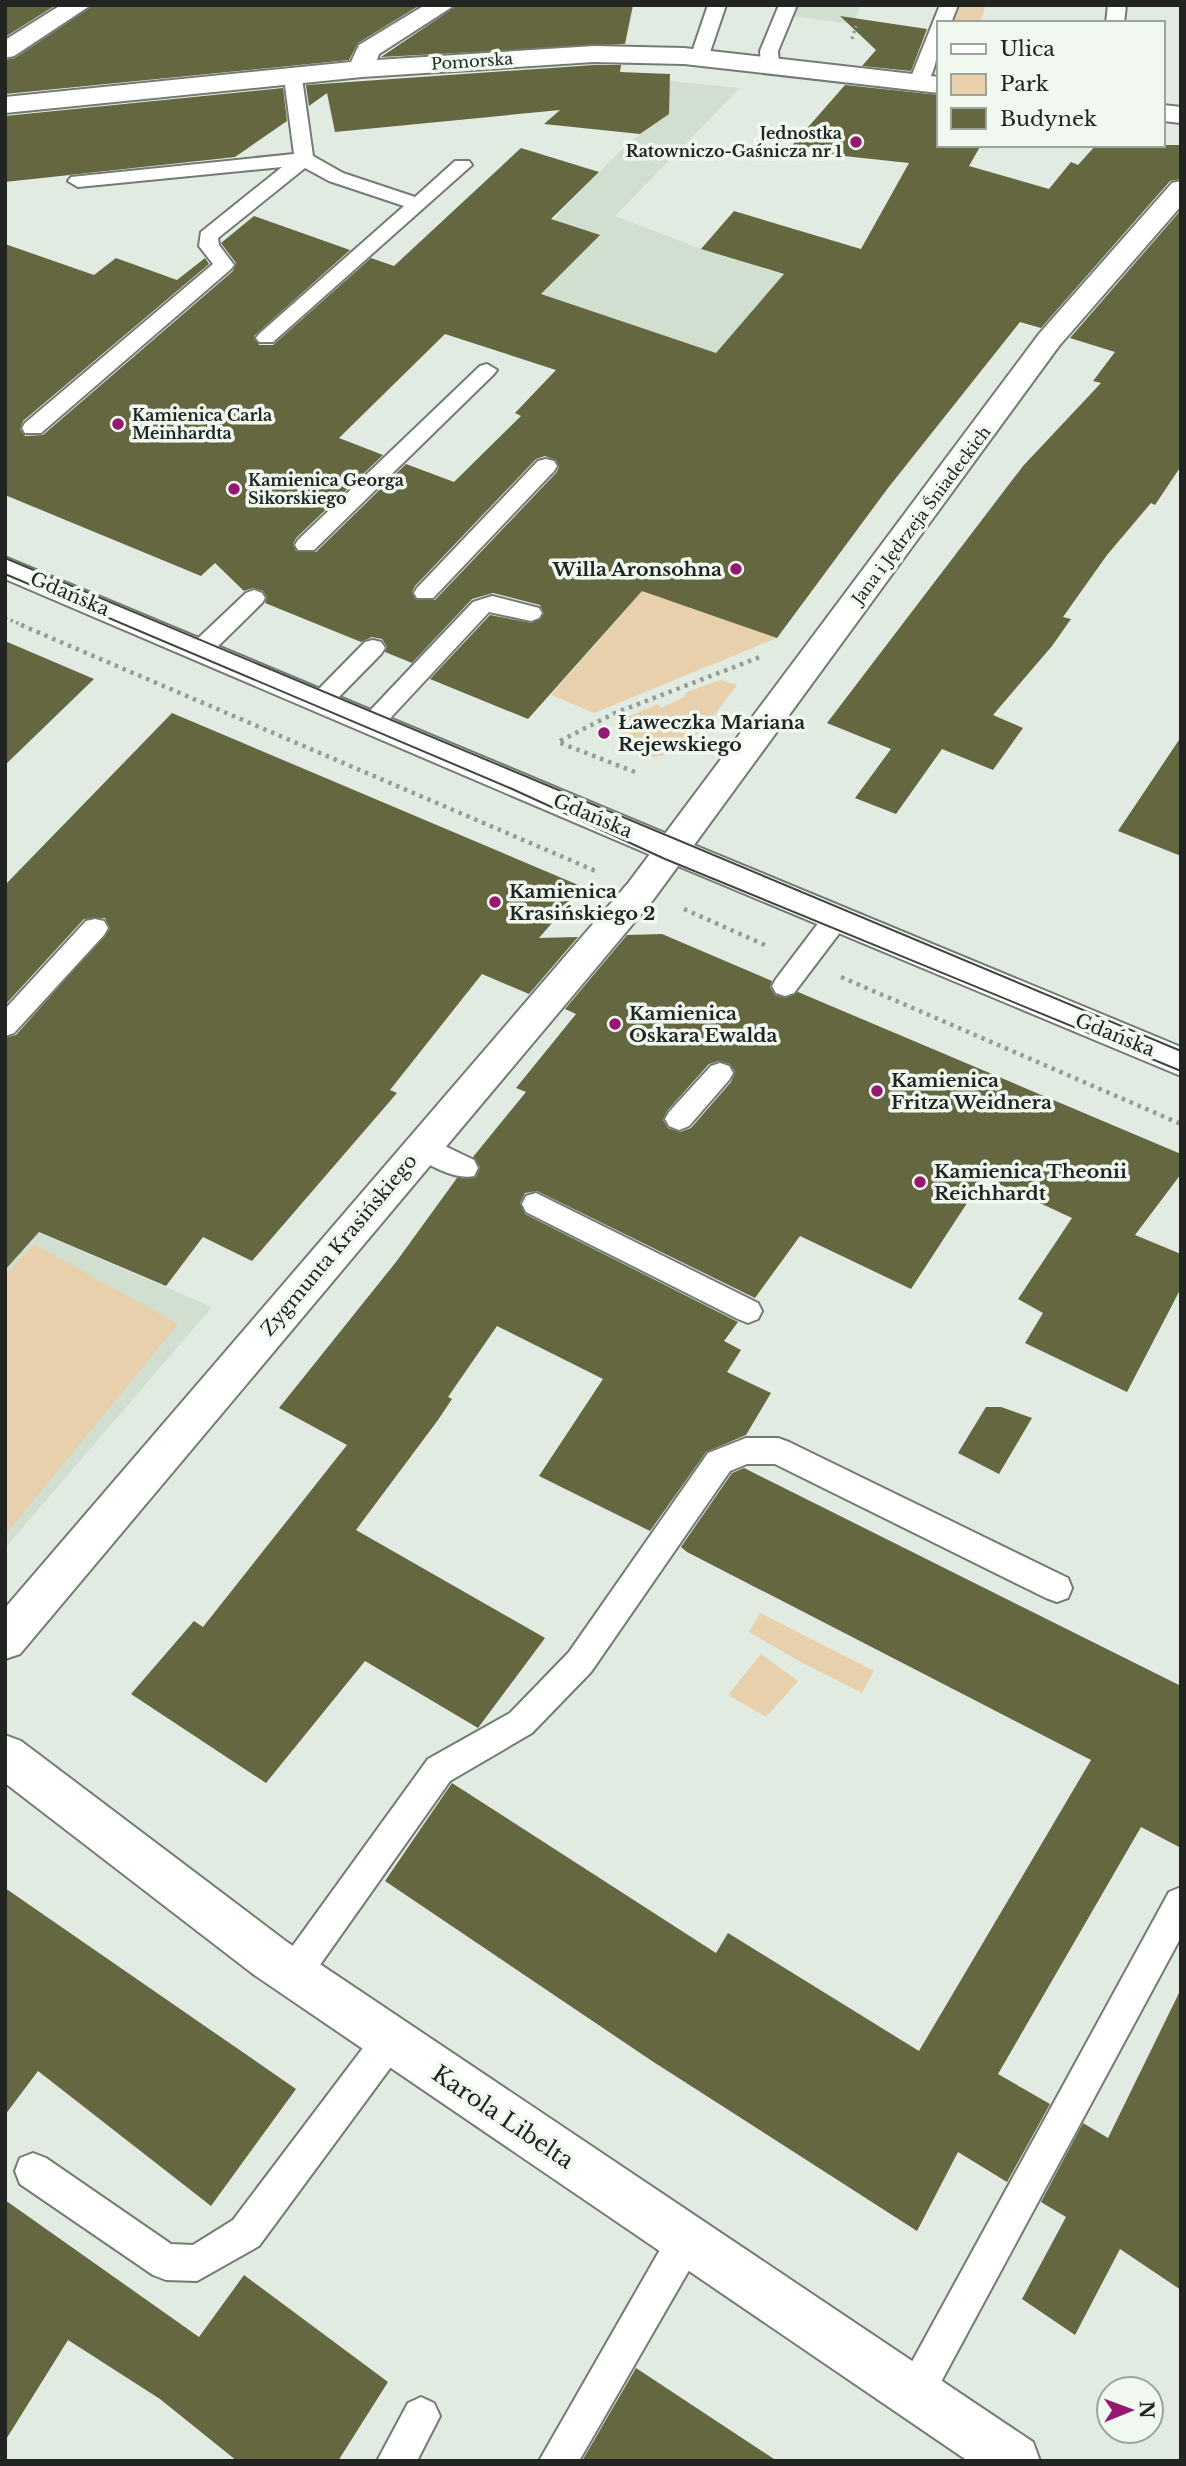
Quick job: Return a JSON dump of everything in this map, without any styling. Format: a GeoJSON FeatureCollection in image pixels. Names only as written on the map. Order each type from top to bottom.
{"type":"FeatureCollection","features":[{"type":"Feature","properties":{"kind":"street"},"geometry":{"type":"LineString","coordinates":[[8,47],[79,5]]}},
{"type":"Feature","properties":{"kind":"street"},"geometry":{"type":"LineString","coordinates":[[362,69],[369,50],[443,5]]}},
{"type":"Feature","properties":{"kind":"street","name":"Pomorska"},"geometry":{"type":"LineString","coordinates":[[5,105],[362,69],[594,54],[699,58],[929,83]]}},
{"type":"Feature","properties":{"kind":"street","name":"Jana i Jędrzeja Śniadeckich"},"geometry":{"type":"LineString","coordinates":[[672,850],[943,487],[1049,340],[1181,189]]}},
{"type":"Feature","properties":{"kind":"street","name":"Gdańska"},"geometry":{"type":"LineString","coordinates":[[5,567],[835,920],[1181,1062]]}},
{"type":"Feature","properties":{"kind":"street","name":"Zygmunta Krasińskiego"},"geometry":{"type":"LineString","coordinates":[[5,1640],[641,891],[672,850]]}},
{"type":"Feature","properties":{"kind":"street","name":"Karola Libelta"},"geometry":{"type":"LineString","coordinates":[[5,1756],[293,1973],[1014,2461]]}},
{"type":"Feature","properties":{"kind":"lane"},"geometry":{"type":"LineString","coordinates":[[699,58],[717,5]]}},
{"type":"Feature","properties":{"kind":"lane"},"geometry":{"type":"LineString","coordinates":[[770,65],[769,51],[788,5]]}},
{"type":"Feature","properties":{"kind":"lane"},"geometry":{"type":"LineString","coordinates":[[929,83],[937,40]]}},
{"type":"Feature","properties":{"kind":"lane"},"geometry":{"type":"LineString","coordinates":[[293,78],[304,159]]}},
{"type":"Feature","properties":{"kind":"lane"},"geometry":{"type":"LineString","coordinates":[[33,428],[224,265],[209,246],[208,236],[304,159]]}},
{"type":"Feature","properties":{"kind":"lane"},"geometry":{"type":"LineString","coordinates":[[78,181],[304,159],[336,177],[418,204]]}},
{"type":"Feature","properties":{"kind":"lane"},"geometry":{"type":"LineString","coordinates":[[266,338],[462,165]]}},
{"type":"Feature","properties":{"kind":"lane"},"geometry":{"type":"LineString","coordinates":[[306,545],[487,370]]}},
{"type":"Feature","properties":{"kind":"lane"},"geometry":{"type":"LineString","coordinates":[[425,593],[545,466]]}},
{"type":"Feature","properties":{"kind":"lane"},"geometry":{"type":"LineString","coordinates":[[200,650],[254,598]]}},
{"type":"Feature","properties":{"kind":"lane"},"geometry":{"type":"LineString","coordinates":[[373,722],[481,607],[492,604],[531,613]]}},
{"type":"Feature","properties":{"kind":"lane"},"geometry":{"type":"LineString","coordinates":[[321,701],[373,648]]}},
{"type":"Feature","properties":{"kind":"lane"},"geometry":{"type":"LineString","coordinates":[[785,986],[835,920]]}},
{"type":"Feature","properties":{"kind":"lane"},"geometry":{"type":"LineString","coordinates":[[5,1026],[95,928]]}},
{"type":"Feature","properties":{"kind":"lane"},"geometry":{"type":"LineString","coordinates":[[679,1119],[720,1073]]}},
{"type":"Feature","properties":{"kind":"lane"},"geometry":{"type":"LineString","coordinates":[[422,1146],[464,1168]]}},
{"type":"Feature","properties":{"kind":"lane"},"geometry":{"type":"LineString","coordinates":[[536,1204],[748,1311]]}},
{"type":"Feature","properties":{"kind":"lane"},"geometry":{"type":"LineString","coordinates":[[293,1973],[439,1770],[521,1724],[580,1662],[719,1462],[746,1451],[778,1451],[1057,1588]]}},
{"type":"Feature","properties":{"kind":"lane"},"geometry":{"type":"LineString","coordinates":[[915,2393],[1181,1903]]}},
{"type":"Feature","properties":{"kind":"lane"},"geometry":{"type":"LineString","coordinates":[[33,2171],[166,2262],[197,2263],[246,2233],[390,2040]]}},
{"type":"Feature","properties":{"kind":"lane"},"geometry":{"type":"LineString","coordinates":[[558,2461],[686,2241]]}},
{"type":"Feature","properties":{"kind":"lane"},"geometry":{"type":"LineString","coordinates":[[397,2461],[421,2416]]}},
{"type":"Feature","properties":{"kind":"path"},"geometry":{"type":"LineString","coordinates":[[5,618],[1181,1124]]}},
{"type":"Feature","properties":{"kind":"path"},"geometry":{"type":"LineString","coordinates":[[635,772],[558,742],[615,713],[833,631]]}},
{"type":"Feature","properties":{"kind":"shaded area"},"geometry":{"type":"Polygon","coordinates":[[[786,5],[860,5],[854,24],[790,16],[786,5]]]}},
{"type":"Feature","properties":{"kind":"shaded area"},"geometry":{"type":"Polygon","coordinates":[[[670,81],[740,88],[615,216],[701,249],[784,275],[823,380],[556,370],[442,333],[627,144],[667,115],[670,81]]]}},
{"type":"Feature","properties":{"kind":"shaded area"},"geometry":{"type":"Polygon","coordinates":[[[5,1218],[212,1307],[5,1548],[5,1218]]]}},
{"type":"Feature","properties":{"kind":"green space"},"geometry":{"type":"Polygon","coordinates":[[[948,5],[986,5],[981,21],[942,21],[948,5]]]}},
{"type":"Feature","properties":{"kind":"green space"},"geometry":{"type":"Polygon","coordinates":[[[656,575],[724,619],[777,638],[594,713],[551,695],[656,575]]]}},
{"type":"Feature","properties":{"kind":"green space"},"geometry":{"type":"Polygon","coordinates":[[[720,680],[737,685],[698,733],[673,752],[645,756],[619,746],[622,719],[658,704],[661,708],[686,696],[685,693],[720,680]]]}},
{"type":"Feature","properties":{"kind":"green space"},"geometry":{"type":"Polygon","coordinates":[[[34,1244],[178,1324],[5,1535],[5,1276],[34,1244]]]}},
{"type":"Feature","properties":{"kind":"green space"},"geometry":{"type":"Polygon","coordinates":[[[760,1613],[874,1671],[862,1693],[749,1632],[760,1613]]]}},
{"type":"Feature","properties":{"kind":"green space"},"geometry":{"type":"Polygon","coordinates":[[[761,1654],[798,1681],[766,1717],[728,1695],[761,1654]]]}},
{"type":"Feature","properties":{"kind":"building"},"geometry":{"type":"Polygon","coordinates":[[[5,5],[56,5],[5,37],[5,5]]]}},
{"type":"Feature","properties":{"kind":"building"},"geometry":{"type":"Polygon","coordinates":[[[94,5],[420,5],[358,43],[349,60],[5,94],[5,60],[15,58],[94,5]]]}},
{"type":"Feature","properties":{"kind":"building"},"geometry":{"type":"Polygon","coordinates":[[[458,5],[633,5],[625,44],[381,57],[458,5]]]}},
{"type":"Feature","properties":{"kind":"building"},"geometry":{"type":"Polygon","coordinates":[[[840,16],[927,29],[911,71],[862,66],[876,50],[840,16]]]}},
{"type":"Feature","properties":{"kind":"building"},"geometry":{"type":"Polygon","coordinates":[[[621,65],[620,72],[670,74],[669,114],[640,134],[544,124],[560,110],[335,132],[327,93],[309,106],[306,85],[621,65]]]}},
{"type":"Feature","properties":{"kind":"building"},"geometry":{"type":"Polygon","coordinates":[[[845,85],[937,95],[937,147],[980,147],[969,166],[1049,189],[1071,162],[1078,165],[1094,147],[1181,145],[1181,179],[1170,181],[1041,328],[1020,322],[888,488],[777,638],[642,591],[528,719],[430,679],[490,615],[532,623],[544,614],[540,605],[493,593],[472,599],[412,663],[385,652],[387,647],[382,639],[372,637],[361,642],[265,603],[267,597],[263,591],[253,588],[244,591],[215,563],[201,576],[5,495],[5,244],[94,275],[116,258],[177,280],[205,258],[209,264],[23,421],[20,429],[25,436],[43,435],[233,271],[236,263],[221,243],[254,216],[350,250],[254,336],[259,345],[273,345],[371,258],[394,266],[521,148],[599,172],[551,219],[600,235],[541,294],[716,353],[784,274],[701,249],[734,211],[861,249],[909,163],[788,150],[845,85]],[[445,334],[339,438],[383,455],[296,538],[293,544],[296,551],[316,552],[406,464],[454,482],[521,416],[515,413],[556,370],[445,334]],[[545,456],[536,459],[415,586],[412,592],[415,599],[435,600],[556,473],[559,467],[556,460],[545,456]]]}},
{"type":"Feature","properties":{"kind":"building"},"geometry":{"type":"Polygon","coordinates":[[[283,88],[287,121],[235,157],[5,182],[5,116],[283,88]]]}},
{"type":"Feature","properties":{"kind":"building"},"geometry":{"type":"Polygon","coordinates":[[[1181,210],[1181,466],[1155,505],[1151,503],[1107,555],[1063,617],[1071,619],[1052,646],[993,715],[1023,728],[993,770],[942,749],[896,814],[855,798],[891,749],[827,723],[1023,466],[1101,383],[1093,381],[1115,352],[1070,338],[1181,210]]]}},
{"type":"Feature","properties":{"kind":"building"},"geometry":{"type":"Polygon","coordinates":[[[5,641],[94,679],[5,765],[5,641]]]}},
{"type":"Feature","properties":{"kind":"building"},"geometry":{"type":"Polygon","coordinates":[[[172,713],[583,887],[539,938],[578,937],[529,994],[482,974],[390,1090],[397,1093],[252,1261],[203,1237],[166,1286],[39,1232],[5,1270],[5,1038],[16,1035],[110,929],[105,918],[84,919],[5,1005],[5,885],[172,713]]]}},
{"type":"Feature","properties":{"kind":"building"},"geometry":{"type":"Polygon","coordinates":[[[1181,737],[1181,856],[1118,831],[1181,737]]]}},
{"type":"Feature","properties":{"kind":"building"},"geometry":{"type":"Polygon","coordinates":[[[662,934],[772,981],[770,987],[775,995],[786,998],[798,992],[1181,1154],[1181,1174],[1135,1235],[1181,1254],[1181,1288],[1127,1392],[1025,1343],[1043,1313],[1018,1299],[1072,1218],[984,1177],[911,1289],[800,1236],[755,1298],[537,1191],[525,1193],[520,1203],[525,1214],[738,1322],[724,1341],[741,1350],[727,1372],[771,1393],[746,1435],[706,1452],[650,1531],[539,1476],[603,1379],[497,1326],[448,1397],[452,1399],[438,1420],[356,1530],[545,1638],[478,1728],[365,1661],[266,1783],[131,1694],[194,1621],[203,1627],[347,1445],[279,1408],[396,1262],[457,1178],[476,1177],[480,1167],[473,1157],[526,1092],[516,1088],[576,1014],[565,1009],[627,935],[662,934]],[[719,1061],[709,1064],[667,1111],[663,1120],[668,1128],[680,1132],[691,1128],[731,1082],[735,1072],[730,1064],[719,1061]]]}},
{"type":"Feature","properties":{"kind":"building"},"geometry":{"type":"Polygon","coordinates":[[[986,1407],[1001,1407],[1032,1418],[999,1474],[958,1453],[986,1407]]]}},
{"type":"Feature","properties":{"kind":"building"},"geometry":{"type":"Polygon","coordinates":[[[744,1468],[1181,1686],[1181,1848],[1141,1827],[998,2074],[1050,2104],[1007,2182],[958,2152],[917,2231],[652,2061],[385,1881],[452,1783],[716,1953],[728,1933],[919,2051],[1091,1760],[681,1547],[732,1473],[744,1468]]]}},
{"type":"Feature","properties":{"kind":"building"},"geometry":{"type":"Polygon","coordinates":[[[5,1888],[296,2089],[211,2206],[38,2071],[5,2115],[5,1888]]]}},
{"type":"Feature","properties":{"kind":"building"},"geometry":{"type":"Polygon","coordinates":[[[1181,1989],[1181,2290],[1120,2249],[1075,2335],[1022,2299],[1066,2217],[1041,2202],[1083,2123],[1108,2138],[1181,1989]]]}},
{"type":"Feature","properties":{"kind":"building"},"geometry":{"type":"Polygon","coordinates":[[[5,2200],[199,2337],[244,2275],[388,2382],[338,2461],[237,2461],[160,2399],[68,2340],[5,2441],[5,2200]]]}},
{"type":"Feature","properties":{"kind":"building"},"geometry":{"type":"Polygon","coordinates":[[[636,2368],[777,2461],[582,2461],[636,2368]]]}},
{"type":"Feature","properties":{"kind":"tram line"},"geometry":{"type":"LineString","coordinates":[[5,558],[1181,1051]]}},
{"type":"Feature","properties":{"kind":"tram line"},"geometry":{"type":"LineString","coordinates":[[5,574],[510,788],[665,859],[1181,1071]]}},
{"type":"Feature","properties":{"kind":"place","name":"Jednostka Ratowniczo-Gaśnicza nr 1"},"geometry":{"type":"Point","coordinates":[856,142]}},
{"type":"Feature","properties":{"kind":"place","name":"Kamienica Carla Meinhardta"},"geometry":{"type":"Point","coordinates":[118,424]}},
{"type":"Feature","properties":{"kind":"place","name":"Kamienica Georga Sikorskiego"},"geometry":{"type":"Point","coordinates":[234,489]}},
{"type":"Feature","properties":{"kind":"place","name":"Willa Aronsohna"},"geometry":{"type":"Point","coordinates":[736,569]}},
{"type":"Feature","properties":{"kind":"place","name":"Ławeczka Mariana Rejewskiego"},"geometry":{"type":"Point","coordinates":[604,733]}},
{"type":"Feature","properties":{"kind":"place","name":"Kamienica Krasińskiego 2"},"geometry":{"type":"Point","coordinates":[495,902]}},
{"type":"Feature","properties":{"kind":"place","name":"Kamienica Oskara Ewalda"},"geometry":{"type":"Point","coordinates":[615,1024]}},
{"type":"Feature","properties":{"kind":"place","name":"Kamienica Fritza Weidnera"},"geometry":{"type":"Point","coordinates":[877,1091]}},
{"type":"Feature","properties":{"kind":"place","name":"Kamienica Theonii Reichhardt"},"geometry":{"type":"Point","coordinates":[920,1182]}}]}
